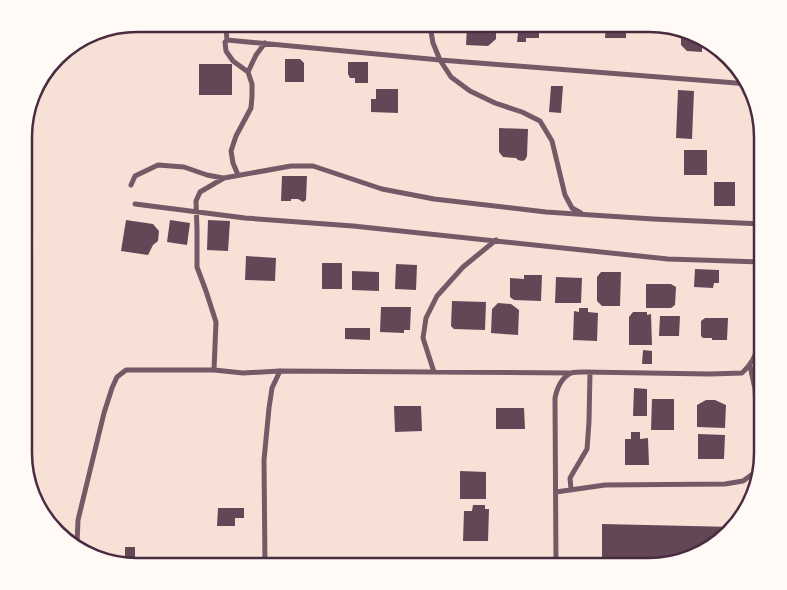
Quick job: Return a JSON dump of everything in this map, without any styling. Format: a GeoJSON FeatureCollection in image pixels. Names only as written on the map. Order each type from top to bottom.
{"type":"FeatureCollection","features":[{"type":"Feature","properties":{"kind":"street"},"geometry":{"type":"LineString","coordinates":[[226,32],[226,50],[233,61],[248,72],[252,84],[251,108],[236,136],[231,151],[238,175]]}},
{"type":"Feature","properties":{"kind":"street"},"geometry":{"type":"LineString","coordinates":[[431,33],[432,43],[451,77],[470,91],[540,121],[552,141],[565,195],[572,208],[584,214]]}},
{"type":"Feature","properties":{"kind":"street"},"geometry":{"type":"LineString","coordinates":[[227,40],[440,60],[738,81]]}},
{"type":"Feature","properties":{"kind":"street"},"geometry":{"type":"LineString","coordinates":[[248,72],[256,55],[265,43]]}},
{"type":"Feature","properties":{"kind":"street"},"geometry":{"type":"LineString","coordinates":[[131,185],[135,176],[158,165],[184,167],[207,175],[224,178]]}},
{"type":"Feature","properties":{"kind":"street"},"geometry":{"type":"LineString","coordinates":[[214,370],[216,322],[197,267],[198,229],[196,201],[200,192],[224,178],[291,166],[313,166],[382,188],[434,199],[546,212],[754,224]]}},
{"type":"Feature","properties":{"kind":"street"},"geometry":{"type":"LineString","coordinates":[[135,204],[245,218],[353,226],[668,259],[754,262]]}},
{"type":"Feature","properties":{"kind":"street"},"geometry":{"type":"LineString","coordinates":[[434,372],[423,338],[426,318],[437,296],[464,267],[496,240]]}},
{"type":"Feature","properties":{"kind":"street"},"geometry":{"type":"LineString","coordinates":[[77,538],[78,520],[112,388],[117,378],[126,370],[214,370],[243,373],[280,371],[710,374],[742,373],[750,366],[754,358]]}},
{"type":"Feature","properties":{"kind":"street"},"geometry":{"type":"LineString","coordinates":[[750,366],[754,384]]}},
{"type":"Feature","properties":{"kind":"street"},"geometry":{"type":"LineString","coordinates":[[265,557],[264,460],[272,388],[280,371]]}},
{"type":"Feature","properties":{"kind":"street"},"geometry":{"type":"LineString","coordinates":[[572,489],[570,478],[587,449],[590,372]]}},
{"type":"Feature","properties":{"kind":"street"},"geometry":{"type":"LineString","coordinates":[[556,558],[555,398],[557,388],[562,380],[572,373]]}},
{"type":"Feature","properties":{"kind":"street"},"geometry":{"type":"LineString","coordinates":[[556,492],[605,485],[725,484],[743,481],[752,474]]}},
{"type":"Feature","properties":{"kind":"building"},"geometry":{"type":"Polygon","coordinates":[[[467,33],[496,33],[496,39],[488,46],[466,45],[467,33]]]}},
{"type":"Feature","properties":{"kind":"building"},"geometry":{"type":"Polygon","coordinates":[[[510,33],[539,33],[539,38],[526,38],[526,42],[517,42],[518,33],[510,33]]]}},
{"type":"Feature","properties":{"kind":"building"},"geometry":{"type":"Polygon","coordinates":[[[605,33],[626,33],[626,38],[605,38],[605,33]]]}},
{"type":"Feature","properties":{"kind":"building"},"geometry":{"type":"Polygon","coordinates":[[[681,38],[690,40],[702,47],[702,52],[687,51],[681,45],[681,38]]]}},
{"type":"Feature","properties":{"kind":"building"},"geometry":{"type":"Polygon","coordinates":[[[285,59],[300,59],[304,63],[304,82],[285,82],[285,59]]]}},
{"type":"Feature","properties":{"kind":"building"},"geometry":{"type":"Polygon","coordinates":[[[348,62],[368,62],[368,83],[355,83],[355,78],[350,78],[348,62]]]}},
{"type":"Feature","properties":{"kind":"building"},"geometry":{"type":"Polygon","coordinates":[[[199,64],[232,64],[232,95],[199,95],[199,64]]]}},
{"type":"Feature","properties":{"kind":"building"},"geometry":{"type":"Polygon","coordinates":[[[551,86],[563,86],[561,113],[549,112],[551,86]]]}},
{"type":"Feature","properties":{"kind":"building"},"geometry":{"type":"Polygon","coordinates":[[[376,89],[398,89],[398,113],[371,112],[371,99],[376,99],[376,89]]]}},
{"type":"Feature","properties":{"kind":"building"},"geometry":{"type":"Polygon","coordinates":[[[678,90],[694,91],[692,139],[676,138],[678,90]]]}},
{"type":"Feature","properties":{"kind":"building"},"geometry":{"type":"Polygon","coordinates":[[[499,128],[528,129],[527,156],[525,160],[503,157],[499,152],[499,128]]]}},
{"type":"Feature","properties":{"kind":"building"},"geometry":{"type":"Polygon","coordinates":[[[684,150],[707,150],[707,175],[684,175],[684,150]]]}},
{"type":"Feature","properties":{"kind":"building"},"geometry":{"type":"Polygon","coordinates":[[[282,176],[307,176],[306,200],[303,202],[298,199],[281,201],[282,176]]]}},
{"type":"Feature","properties":{"kind":"building"},"geometry":{"type":"Polygon","coordinates":[[[714,182],[735,182],[735,206],[714,206],[714,182]]]}},
{"type":"Feature","properties":{"kind":"building"},"geometry":{"type":"Polygon","coordinates":[[[126,220],[153,224],[159,231],[158,241],[153,245],[148,255],[121,251],[126,220]]]}},
{"type":"Feature","properties":{"kind":"building"},"geometry":{"type":"Polygon","coordinates":[[[170,220],[190,223],[187,245],[167,242],[170,220]]]}},
{"type":"Feature","properties":{"kind":"building"},"geometry":{"type":"Polygon","coordinates":[[[208,220],[230,221],[228,251],[207,250],[208,220]]]}},
{"type":"Feature","properties":{"kind":"building"},"geometry":{"type":"Polygon","coordinates":[[[246,256],[276,258],[275,281],[245,280],[246,256]]]}},
{"type":"Feature","properties":{"kind":"building"},"geometry":{"type":"Polygon","coordinates":[[[322,263],[342,263],[342,289],[322,289],[322,263]]]}},
{"type":"Feature","properties":{"kind":"building"},"geometry":{"type":"Polygon","coordinates":[[[396,264],[417,265],[416,290],[395,289],[396,264]]]}},
{"type":"Feature","properties":{"kind":"building"},"geometry":{"type":"Polygon","coordinates":[[[695,269],[719,270],[719,283],[714,283],[713,288],[694,287],[695,269]]]}},
{"type":"Feature","properties":{"kind":"building"},"geometry":{"type":"Polygon","coordinates":[[[352,271],[379,272],[379,291],[352,290],[352,271]]]}},
{"type":"Feature","properties":{"kind":"building"},"geometry":{"type":"Polygon","coordinates":[[[601,272],[621,272],[620,306],[602,306],[597,301],[597,277],[601,272]]]}},
{"type":"Feature","properties":{"kind":"building"},"geometry":{"type":"Polygon","coordinates":[[[524,275],[542,275],[541,301],[514,300],[510,297],[510,278],[524,279],[524,275]]]}},
{"type":"Feature","properties":{"kind":"building"},"geometry":{"type":"Polygon","coordinates":[[[556,277],[582,278],[581,303],[555,303],[556,277]]]}},
{"type":"Feature","properties":{"kind":"building"},"geometry":{"type":"Polygon","coordinates":[[[646,284],[671,284],[676,287],[675,305],[671,308],[646,308],[646,284]]]}},
{"type":"Feature","properties":{"kind":"building"},"geometry":{"type":"Polygon","coordinates":[[[452,301],[486,302],[485,330],[454,329],[451,326],[452,301]]]}},
{"type":"Feature","properties":{"kind":"building"},"geometry":{"type":"Polygon","coordinates":[[[498,303],[511,304],[519,310],[518,335],[491,333],[492,309],[498,303]]]}},
{"type":"Feature","properties":{"kind":"building"},"geometry":{"type":"Polygon","coordinates":[[[381,307],[411,307],[410,330],[404,330],[404,333],[380,332],[381,307]]]}},
{"type":"Feature","properties":{"kind":"building"},"geometry":{"type":"Polygon","coordinates":[[[579,308],[588,308],[588,312],[598,313],[597,341],[573,340],[574,311],[579,312],[579,308]]]}},
{"type":"Feature","properties":{"kind":"building"},"geometry":{"type":"Polygon","coordinates":[[[633,312],[647,312],[647,315],[651,314],[652,345],[629,345],[629,317],[633,312]]]}},
{"type":"Feature","properties":{"kind":"building"},"geometry":{"type":"Polygon","coordinates":[[[660,316],[680,316],[679,336],[659,336],[660,316]]]}},
{"type":"Feature","properties":{"kind":"building"},"geometry":{"type":"Polygon","coordinates":[[[705,318],[728,318],[727,340],[712,340],[712,338],[703,338],[701,336],[701,321],[705,318]]]}},
{"type":"Feature","properties":{"kind":"building"},"geometry":{"type":"Polygon","coordinates":[[[345,328],[370,328],[370,340],[345,339],[345,328]]]}},
{"type":"Feature","properties":{"kind":"building"},"geometry":{"type":"Polygon","coordinates":[[[643,350],[652,351],[652,364],[642,364],[643,350]]]}},
{"type":"Feature","properties":{"kind":"building"},"geometry":{"type":"Polygon","coordinates":[[[634,388],[647,389],[647,416],[633,416],[634,388]]]}},
{"type":"Feature","properties":{"kind":"building"},"geometry":{"type":"Polygon","coordinates":[[[652,399],[674,399],[674,430],[651,430],[652,399]]]}},
{"type":"Feature","properties":{"kind":"building"},"geometry":{"type":"Polygon","coordinates":[[[706,400],[715,400],[726,405],[725,428],[697,427],[697,405],[706,400]]]}},
{"type":"Feature","properties":{"kind":"building"},"geometry":{"type":"Polygon","coordinates":[[[394,406],[421,406],[422,431],[395,432],[394,406]]]}},
{"type":"Feature","properties":{"kind":"building"},"geometry":{"type":"Polygon","coordinates":[[[496,408],[524,408],[525,429],[496,429],[496,408]]]}},
{"type":"Feature","properties":{"kind":"building"},"geometry":{"type":"Polygon","coordinates":[[[631,432],[640,432],[640,439],[648,438],[649,465],[625,465],[625,439],[631,439],[631,432]]]}},
{"type":"Feature","properties":{"kind":"building"},"geometry":{"type":"Polygon","coordinates":[[[698,434],[725,435],[724,459],[698,459],[698,434]]]}},
{"type":"Feature","properties":{"kind":"building"},"geometry":{"type":"Polygon","coordinates":[[[460,471],[486,472],[486,499],[460,499],[460,471]]]}},
{"type":"Feature","properties":{"kind":"building"},"geometry":{"type":"Polygon","coordinates":[[[473,505],[485,505],[485,509],[489,509],[488,541],[463,541],[464,511],[472,511],[473,505]]]}},
{"type":"Feature","properties":{"kind":"building"},"geometry":{"type":"Polygon","coordinates":[[[218,508],[244,508],[244,518],[235,518],[235,526],[217,526],[218,508]]]}},
{"type":"Feature","properties":{"kind":"building"},"geometry":{"type":"Polygon","coordinates":[[[602,524],[724,527],[696,547],[677,554],[650,558],[602,558],[602,524]]]}},
{"type":"Feature","properties":{"kind":"building"},"geometry":{"type":"Polygon","coordinates":[[[125,547],[135,547],[135,557],[119,556],[125,556],[125,547]]]}}]}
